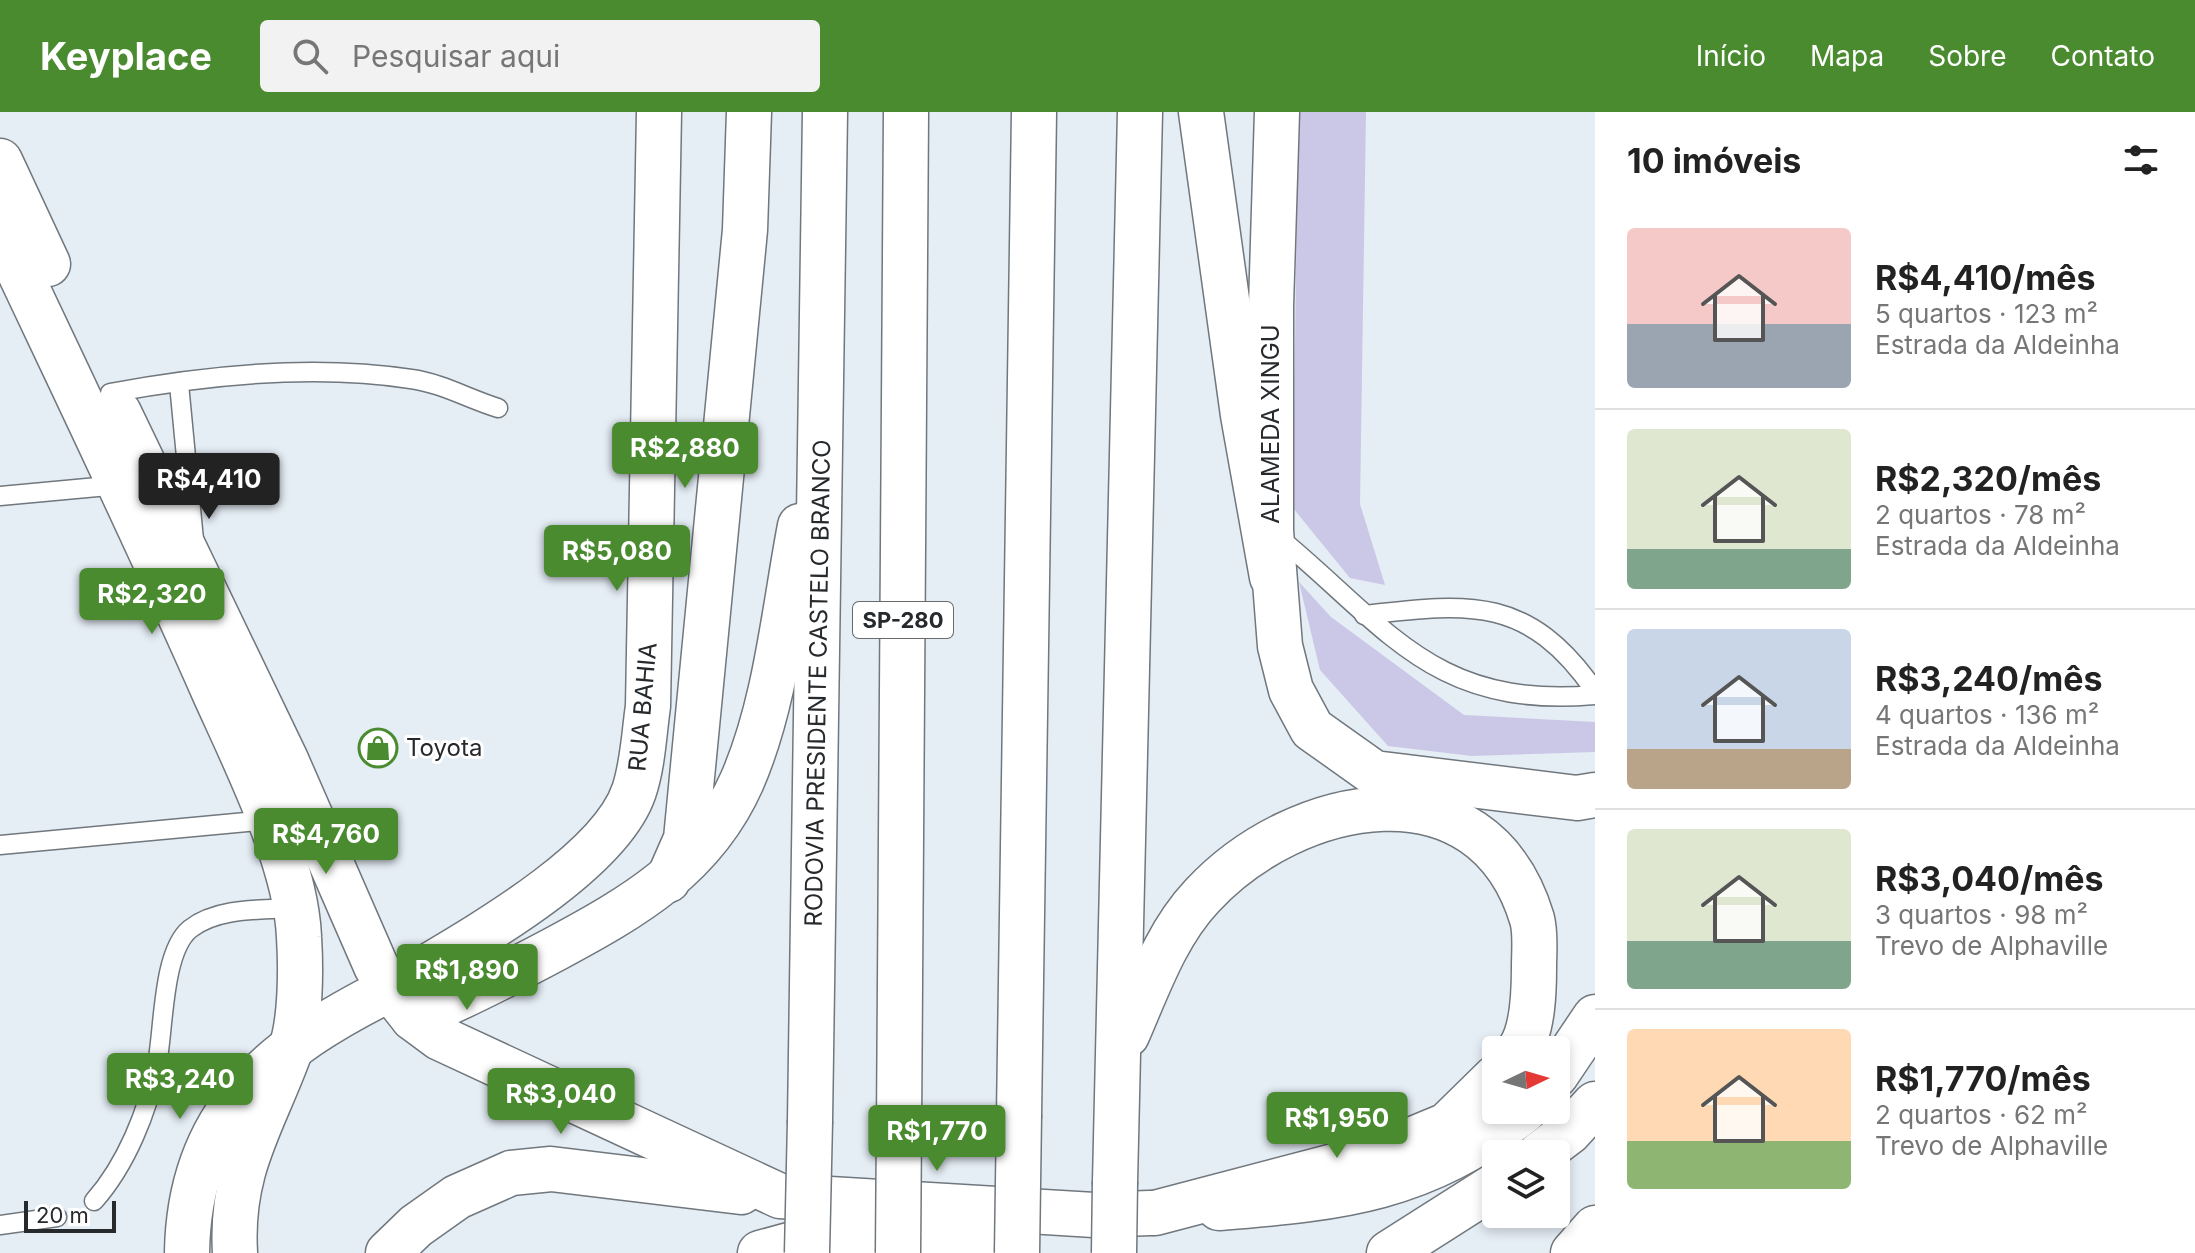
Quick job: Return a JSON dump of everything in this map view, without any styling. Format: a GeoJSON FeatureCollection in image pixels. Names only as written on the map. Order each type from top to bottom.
{"type":"FeatureCollection","features":[{"type":"Feature","properties":{"kind":"main road","name":"RUA BAHIA"},"geometry":{"type":"LineString","coordinates":[[401,1004],[487,930],[578,862],[614,825],[633,793],[648,706],[659,112]]}},
{"type":"Feature","properties":{"kind":"main road"},"geometry":{"type":"LineString","coordinates":[[668,880],[686,839],[745,230],[749,112]]}},
{"type":"Feature","properties":{"kind":"main road","name":"RODOVIA PRESIDENTE CASTELO BRANCO"},"geometry":{"type":"LineString","coordinates":[[807,1253],[823,402],[825,112]]}},
{"type":"Feature","properties":{"kind":"main road","name":"SP-280"},"geometry":{"type":"LineString","coordinates":[[898,1253],[906,112]]}},
{"type":"Feature","properties":{"kind":"main road"},"geometry":{"type":"LineString","coordinates":[[760,1253],[804,1241],[1016,1253],[1034,112]]}},
{"type":"Feature","properties":{"kind":"main road"},"geometry":{"type":"LineString","coordinates":[[1114,1253],[1140,112]]}},
{"type":"Feature","properties":{"kind":"main road"},"geometry":{"type":"LineString","coordinates":[[1201,112],[1243,415],[1272,577]]}},
{"type":"Feature","properties":{"kind":"main road","name":"ALAMEDA XINGU"},"geometry":{"type":"LineString","coordinates":[[1277,112],[1271,306],[1272,577],[1280,646],[1291,690],[1312,729],[1374,773],[1577,798],[1595,795]]}},
{"type":"Feature","properties":{"kind":"main road"},"geometry":{"type":"LineString","coordinates":[[0,161],[286,760],[352,911],[401,1004],[440,1038],[780,1196]]}},
{"type":"Feature","properties":{"kind":"main road"},"geometry":{"type":"LineString","coordinates":[[0,231],[201,662],[268,820],[296,908],[299,981],[292,1048],[251,1142],[239,1181],[234,1226],[235,1253]]}},
{"type":"Feature","properties":{"kind":"main road"},"geometry":{"type":"LineString","coordinates":[[187,1253],[187,1211],[209,1139],[243,1088],[292,1048],[349,1009],[475,992],[635,905],[668,880],[715,829],[741,782],[761,727],[823,402]]}},
{"type":"Feature","properties":{"kind":"main road"},"geometry":{"type":"LineString","coordinates":[[1117,1075],[1179,927],[1202,896],[1264,845],[1306,823],[1351,810],[1398,807],[1445,819],[1486,841],[1514,877],[1533,921],[1534,984],[1526,1036]]}},
{"type":"Feature","properties":{"kind":"main road"},"geometry":{"type":"LineString","coordinates":[[296,908],[352,911]]}},
{"type":"Feature","properties":{"kind":"main road"},"geometry":{"type":"LineString","coordinates":[[1570,1054],[1595,1017]]}},
{"type":"Feature","properties":{"kind":"main road"},"geometry":{"type":"LineString","coordinates":[[1155,1213],[1372,1156],[1447,1125],[1482,1091]]}},
{"type":"Feature","properties":{"kind":"main road"},"geometry":{"type":"LineString","coordinates":[[1558,1140],[1595,1104]]}},
{"type":"Feature","properties":{"kind":"main road"},"geometry":{"type":"LineString","coordinates":[[388,1253],[416,1226],[457,1197],[511,1173],[551,1169],[780,1196],[1078,1214],[1155,1213],[1311,1200],[1411,1178],[1462,1155],[1505,1124]]}},
{"type":"Feature","properties":{"kind":"main road"},"geometry":{"type":"LineString","coordinates":[[1389,1253],[1482,1194]]}},
{"type":"Feature","properties":{"kind":"main road"},"geometry":{"type":"LineString","coordinates":[[1573,1253],[1595,1228]]}},
{"type":"Feature","properties":{"kind":"lane"},"geometry":{"type":"LineString","coordinates":[[110,393],[277,374],[379,375],[414,379],[498,408]]}},
{"type":"Feature","properties":{"kind":"lane"},"geometry":{"type":"LineString","coordinates":[[179,384],[192,491],[195,571]]}},
{"type":"Feature","properties":{"kind":"lane"},"geometry":{"type":"LineString","coordinates":[[0,496],[119,485]]}},
{"type":"Feature","properties":{"kind":"lane"},"geometry":{"type":"LineString","coordinates":[[1271,531],[1364,615],[1423,662],[1489,689],[1547,699],[1595,693],[1568,656],[1512,615],[1467,606],[1364,615]]}},
{"type":"Feature","properties":{"kind":"lane"},"geometry":{"type":"LineString","coordinates":[[0,845],[268,820]]}},
{"type":"Feature","properties":{"kind":"lane"},"geometry":{"type":"LineString","coordinates":[[94,1201],[127,1150],[141,1115],[157,1065],[173,954],[188,930],[228,913],[296,908]]}},
{"type":"Feature","properties":{"kind":"lane"},"geometry":{"type":"LineString","coordinates":[[0,1225],[57,1217]]}},
{"type":"Feature","properties":{"kind":"shaded area"},"geometry":{"type":"Polygon","coordinates":[[[1298,112],[1366,112],[1360,504],[1385,585],[1350,578],[1293,508],[1298,112]]]}},
{"type":"Feature","properties":{"kind":"shaded area"},"geometry":{"type":"Polygon","coordinates":[[[1299,582],[1331,617],[1464,715],[1595,722],[1595,752],[1472,756],[1388,746],[1320,670],[1299,582]]]}},
{"type":"Feature","properties":{"kind":"place","name":"Toyota"},"geometry":{"type":"Point","coordinates":[378,748]}}]}
